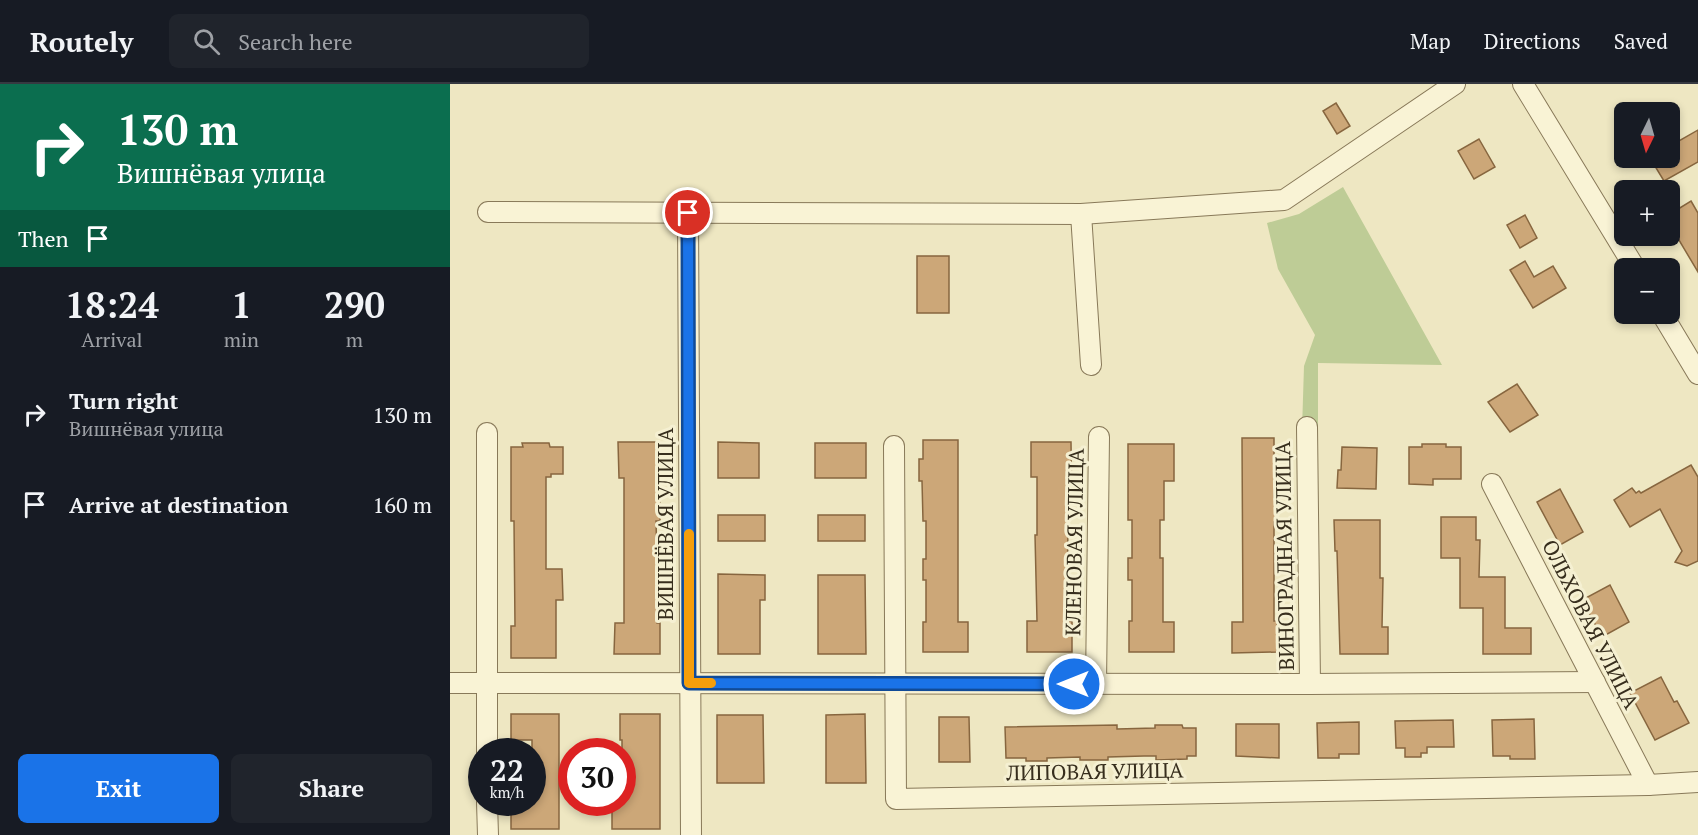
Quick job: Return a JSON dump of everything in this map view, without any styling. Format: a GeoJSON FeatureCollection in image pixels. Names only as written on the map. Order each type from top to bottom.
{"type":"FeatureCollection","features":[{"type":"Feature","properties":{"kind":"street"},"geometry":{"type":"LineString","coordinates":[[488,213],[1081,214],[1284,200],[1455,84]]}},
{"type":"Feature","properties":{"kind":"street"},"geometry":{"type":"LineString","coordinates":[[1523,84],[1629,258]]}},
{"type":"Feature","properties":{"kind":"street","name":"ВИШНЁВАЯ УЛИЦА"},"geometry":{"type":"LineString","coordinates":[[688,213],[691,835]]}},
{"type":"Feature","properties":{"kind":"street"},"geometry":{"type":"LineString","coordinates":[[1081,214],[1091,365]]}},
{"type":"Feature","properties":{"kind":"street"},"geometry":{"type":"LineString","coordinates":[[1668,324],[1698,374]]}},
{"type":"Feature","properties":{"kind":"street","name":"ВИНОГРАДНАЯ УЛИЦА"},"geometry":{"type":"LineString","coordinates":[[1307,427],[1310,684]]}},
{"type":"Feature","properties":{"kind":"street"},"geometry":{"type":"LineString","coordinates":[[487,433],[487,738]]}},
{"type":"Feature","properties":{"kind":"street","name":"КЛЕНОВАЯ УЛИЦА"},"geometry":{"type":"LineString","coordinates":[[1096,684],[1099,437]]}},
{"type":"Feature","properties":{"kind":"street","name":"ЛИПОВАЯ УЛИЦА"},"geometry":{"type":"LineString","coordinates":[[894,446],[896,799],[1648,785]]}},
{"type":"Feature","properties":{"kind":"street","name":"ОЛЬХОВАЯ УЛИЦА"},"geometry":{"type":"LineString","coordinates":[[1492,484],[1648,785]]}},
{"type":"Feature","properties":{"kind":"street"},"geometry":{"type":"LineString","coordinates":[[450,683],[1594,682]]}},
{"type":"Feature","properties":{"kind":"street"},"geometry":{"type":"LineString","coordinates":[[1648,785],[1698,782]]}},
{"type":"Feature","properties":{"kind":"street"},"geometry":{"type":"LineString","coordinates":[[487,816],[488,835]]}},
{"type":"Feature","properties":{"kind":"green space"},"geometry":{"type":"Polygon","coordinates":[[[1343,187],[1442,365],[1318,363],[1318,430],[1302,430],[1304,366],[1315,335],[1278,269],[1267,223],[1299,214],[1343,187]]]}},
{"type":"Feature","properties":{"kind":"building"},"geometry":{"type":"Polygon","coordinates":[[[1336,103],[1350,126],[1337,134],[1323,111],[1336,103]]]}},
{"type":"Feature","properties":{"kind":"building"},"geometry":{"type":"Polygon","coordinates":[[[1698,130],[1698,162],[1663,180],[1656,168],[1680,168],[1680,140],[1698,130]]]}},
{"type":"Feature","properties":{"kind":"building"},"geometry":{"type":"Polygon","coordinates":[[[1479,139],[1495,167],[1474,179],[1458,151],[1479,139]]]}},
{"type":"Feature","properties":{"kind":"building"},"geometry":{"type":"Polygon","coordinates":[[[1691,201],[1698,213],[1698,272],[1680,242],[1680,208],[1691,201]]]}},
{"type":"Feature","properties":{"kind":"building"},"geometry":{"type":"Polygon","coordinates":[[[1525,215],[1537,238],[1520,248],[1507,225],[1525,215]]]}},
{"type":"Feature","properties":{"kind":"building"},"geometry":{"type":"Polygon","coordinates":[[[917,256],[949,256],[949,313],[917,313],[917,256]]]}},
{"type":"Feature","properties":{"kind":"building"},"geometry":{"type":"Polygon","coordinates":[[[1525,261],[1534,277],[1553,266],[1566,288],[1533,308],[1510,270],[1525,261]]]}},
{"type":"Feature","properties":{"kind":"building"},"geometry":{"type":"Polygon","coordinates":[[[1517,384],[1538,415],[1510,432],[1488,402],[1517,384]]]}},
{"type":"Feature","properties":{"kind":"building"},"geometry":{"type":"Polygon","coordinates":[[[1242,438],[1274,438],[1274,499],[1277,499],[1277,522],[1274,522],[1274,621],[1277,621],[1277,652],[1232,653],[1232,622],[1243,622],[1242,438]]]}},
{"type":"Feature","properties":{"kind":"building"},"geometry":{"type":"Polygon","coordinates":[[[923,440],[958,440],[958,622],[968,622],[968,652],[923,652],[923,622],[926,622],[926,580],[923,580],[923,559],[926,559],[926,521],[923,521],[919,459],[923,459],[923,440]]]}},
{"type":"Feature","properties":{"kind":"building"},"geometry":{"type":"Polygon","coordinates":[[[618,442],[660,442],[660,521],[656,521],[657,559],[660,559],[660,581],[657,581],[657,623],[660,623],[660,654],[614,654],[615,623],[624,623],[624,478],[619,478],[618,442]]]}},
{"type":"Feature","properties":{"kind":"building"},"geometry":{"type":"Polygon","coordinates":[[[718,442],[759,443],[759,478],[718,478],[718,442]]]}},
{"type":"Feature","properties":{"kind":"building"},"geometry":{"type":"Polygon","coordinates":[[[1031,442],[1071,442],[1072,518],[1068,518],[1067,621],[1072,621],[1072,652],[1027,652],[1027,621],[1037,621],[1035,535],[1037,535],[1037,477],[1031,477],[1031,442]]]}},
{"type":"Feature","properties":{"kind":"building"},"geometry":{"type":"Polygon","coordinates":[[[522,443],[549,443],[550,447],[563,447],[563,474],[551,474],[551,477],[546,477],[546,569],[562,569],[563,600],[556,600],[556,658],[511,658],[511,626],[515,626],[511,447],[523,447],[522,443]]]}},
{"type":"Feature","properties":{"kind":"building"},"geometry":{"type":"Polygon","coordinates":[[[815,443],[866,443],[866,478],[815,478],[815,443]]]}},
{"type":"Feature","properties":{"kind":"building"},"geometry":{"type":"Polygon","coordinates":[[[1128,444],[1174,444],[1174,481],[1164,481],[1164,520],[1160,520],[1160,558],[1163,558],[1163,622],[1174,622],[1174,652],[1129,652],[1132,580],[1128,580],[1128,558],[1132,558],[1132,520],[1128,520],[1128,444]]]}},
{"type":"Feature","properties":{"kind":"building"},"geometry":{"type":"Polygon","coordinates":[[[1422,444],[1446,444],[1446,447],[1461,447],[1461,479],[1433,479],[1433,485],[1409,484],[1409,447],[1422,447],[1422,444]]]}},
{"type":"Feature","properties":{"kind":"building"},"geometry":{"type":"Polygon","coordinates":[[[1342,447],[1377,448],[1376,489],[1337,488],[1342,447]]]}},
{"type":"Feature","properties":{"kind":"building"},"geometry":{"type":"Polygon","coordinates":[[[1691,465],[1698,477],[1698,561],[1687,566],[1675,562],[1682,551],[1660,509],[1630,527],[1614,500],[1632,488],[1636,493],[1639,491],[1641,493],[1691,465]]]}},
{"type":"Feature","properties":{"kind":"building"},"geometry":{"type":"Polygon","coordinates":[[[1560,489],[1583,532],[1560,545],[1537,502],[1560,489]]]}},
{"type":"Feature","properties":{"kind":"building"},"geometry":{"type":"Polygon","coordinates":[[[718,515],[765,515],[765,541],[718,541],[718,515]]]}},
{"type":"Feature","properties":{"kind":"building"},"geometry":{"type":"Polygon","coordinates":[[[818,515],[865,515],[865,541],[818,541],[818,515]]]}},
{"type":"Feature","properties":{"kind":"building"},"geometry":{"type":"Polygon","coordinates":[[[1441,517],[1476,517],[1476,540],[1480,540],[1479,577],[1505,577],[1505,628],[1531,628],[1531,654],[1483,654],[1483,608],[1460,608],[1460,558],[1441,558],[1441,517]]]}},
{"type":"Feature","properties":{"kind":"building"},"geometry":{"type":"Polygon","coordinates":[[[1334,520],[1380,520],[1380,578],[1383,578],[1382,627],[1388,627],[1388,654],[1340,654],[1334,520]]]}},
{"type":"Feature","properties":{"kind":"building"},"geometry":{"type":"Polygon","coordinates":[[[718,574],[765,575],[765,600],[760,600],[760,654],[718,654],[718,574]]]}},
{"type":"Feature","properties":{"kind":"building"},"geometry":{"type":"Polygon","coordinates":[[[818,575],[865,575],[866,654],[818,654],[818,575]]]}},
{"type":"Feature","properties":{"kind":"building"},"geometry":{"type":"Polygon","coordinates":[[[1610,585],[1629,622],[1602,637],[1582,600],[1610,585]]]}},
{"type":"Feature","properties":{"kind":"building"},"geometry":{"type":"Polygon","coordinates":[[[1661,677],[1674,702],[1677,701],[1689,723],[1655,740],[1630,693],[1661,677]]]}},
{"type":"Feature","properties":{"kind":"building"},"geometry":{"type":"Polygon","coordinates":[[[511,714],[559,714],[559,829],[511,829],[511,816],[546,816],[546,738],[511,738],[511,714]]]}},
{"type":"Feature","properties":{"kind":"building"},"geometry":{"type":"Polygon","coordinates":[[[620,714],[660,714],[660,829],[612,829],[612,816],[636,816],[636,738],[620,738],[620,714]]]}},
{"type":"Feature","properties":{"kind":"building"},"geometry":{"type":"Polygon","coordinates":[[[865,714],[866,783],[826,783],[826,715],[865,714]]]}},
{"type":"Feature","properties":{"kind":"building"},"geometry":{"type":"Polygon","coordinates":[[[717,715],[763,715],[764,783],[717,783],[717,715]]]}},
{"type":"Feature","properties":{"kind":"building"},"geometry":{"type":"Polygon","coordinates":[[[939,717],[969,717],[970,762],[939,762],[939,717]]]}},
{"type":"Feature","properties":{"kind":"building"},"geometry":{"type":"Polygon","coordinates":[[[1534,719],[1535,759],[1493,756],[1492,720],[1534,719]]]}},
{"type":"Feature","properties":{"kind":"building"},"geometry":{"type":"Polygon","coordinates":[[[1453,720],[1454,747],[1427,747],[1427,753],[1421,753],[1421,757],[1405,757],[1405,748],[1396,748],[1395,721],[1453,720]]]}},
{"type":"Feature","properties":{"kind":"building"},"geometry":{"type":"Polygon","coordinates":[[[1359,722],[1359,754],[1339,754],[1339,758],[1318,758],[1317,723],[1359,722]]]}},
{"type":"Feature","properties":{"kind":"building"},"geometry":{"type":"Polygon","coordinates":[[[1236,724],[1279,724],[1279,758],[1236,756],[1236,724]]]}},
{"type":"Feature","properties":{"kind":"building"},"geometry":{"type":"Polygon","coordinates":[[[1117,725],[1117,729],[1155,728],[1155,725],[1182,725],[1183,728],[1196,728],[1196,756],[1187,756],[1187,759],[1156,760],[1156,756],[1108,757],[1108,760],[1080,760],[1080,757],[1047,758],[1047,761],[1006,758],[1005,727],[1117,725]]]}},
{"type":"Feature","properties":{"kind":"slow traffic"},"geometry":{"type":"LineString","coordinates":[[689,534],[689,683],[711,683]]}},
{"type":"Feature","properties":{"kind":"route"},"geometry":{"type":"LineString","coordinates":[[688,213],[689,683],[1074,684]]}}]}
